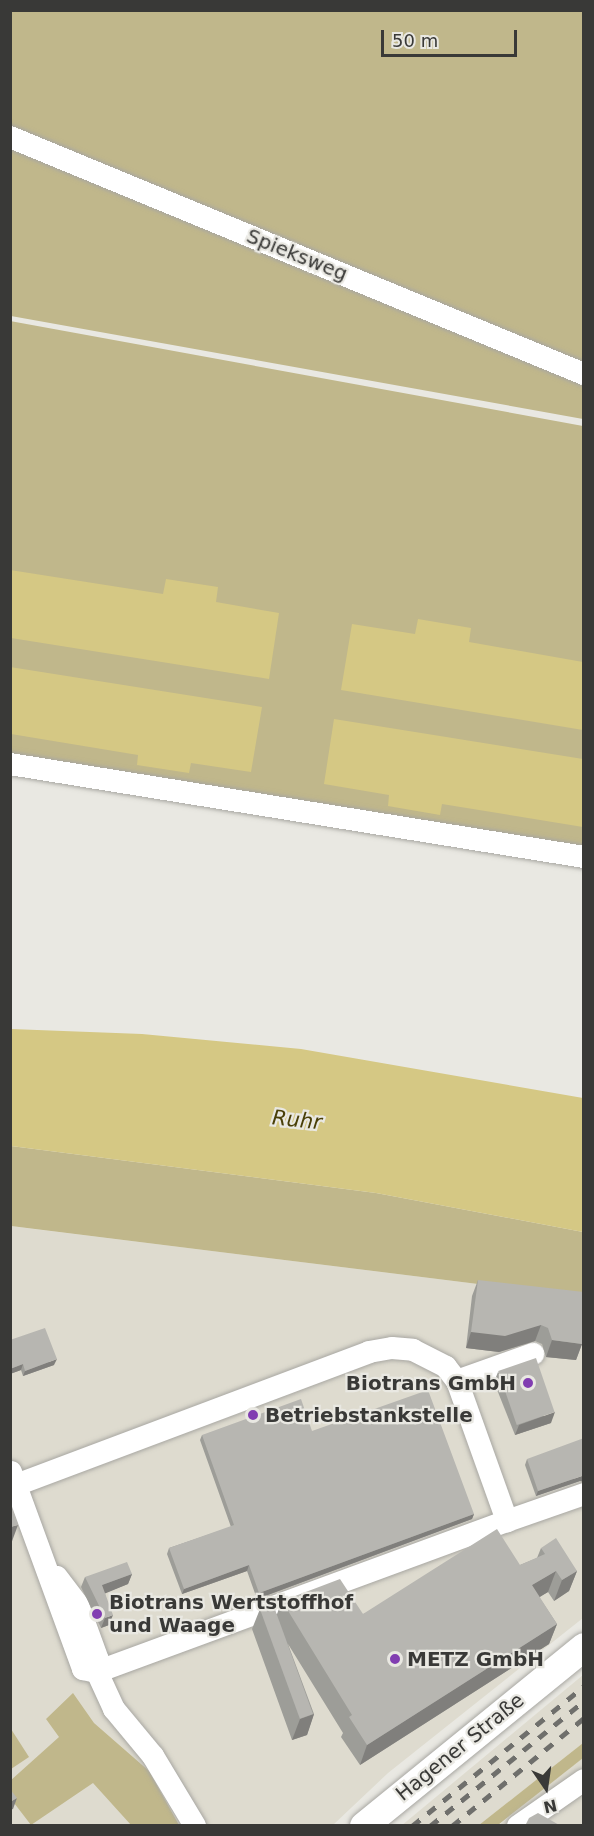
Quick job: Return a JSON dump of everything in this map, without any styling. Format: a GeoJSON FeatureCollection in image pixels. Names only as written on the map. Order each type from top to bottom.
{"type":"FeatureCollection","features":[{"type":"Feature","properties":{"kind":"main road","name":"Hagener Straße"},"geometry":{"type":"LineString","coordinates":[[364,1826],[584,1647]]}},
{"type":"Feature","properties":{"kind":"lane","name":"Spieksweg"},"geometry":{"type":"LineString","coordinates":[[10,137],[584,374]]}},
{"type":"Feature","properties":{"kind":"lane"},"geometry":{"type":"LineString","coordinates":[[10,764],[584,856]]}},
{"type":"Feature","properties":{"kind":"lane"},"geometry":{"type":"LineString","coordinates":[[507,1521],[457,1381],[446,1367],[413,1350],[392,1347],[369,1352],[13,1478],[83,1668],[93,1660],[507,1521],[584,1494]]}},
{"type":"Feature","properties":{"kind":"lane"},"geometry":{"type":"LineString","coordinates":[[457,1381],[533,1354]]}},
{"type":"Feature","properties":{"kind":"lane"},"geometry":{"type":"LineString","coordinates":[[40,1554],[73,1607],[114,1709],[153,1756],[195,1826]]}},
{"type":"Feature","properties":{"kind":"lane"},"geometry":{"type":"LineString","coordinates":[[54,1590],[73,1607]]}},
{"type":"Feature","properties":{"kind":"lane"},"geometry":{"type":"LineString","coordinates":[[518,1826],[584,1780]]}},
{"type":"Feature","properties":{"kind":"shaded area"},"geometry":{"type":"Polygon","coordinates":[[[10,11],[583,11],[583,419],[11,316],[10,11]]]}},
{"type":"Feature","properties":{"kind":"shaded area"},"geometry":{"type":"Polygon","coordinates":[[[10,321],[583,426],[583,859],[11,761],[10,321]]]}},
{"type":"Feature","properties":{"kind":"shaded area"},"geometry":{"type":"Polygon","coordinates":[[[11,1146],[376,1193],[583,1232],[583,1297],[11,1226],[11,1146]]]}},
{"type":"Feature","properties":{"kind":"shaded area"},"geometry":{"type":"Polygon","coordinates":[[[10,1226],[583,1297],[583,1618],[388,1773],[333,1825],[11,1825],[10,1226]]]}},
{"type":"Feature","properties":{"kind":"shaded area"},"geometry":{"type":"Polygon","coordinates":[[[583,1675],[583,1743],[479,1825],[401,1826],[583,1675]]]}},
{"type":"Feature","properties":{"kind":"shaded area"},"geometry":{"type":"Polygon","coordinates":[[[73,1693],[94,1723],[149,1771],[179,1825],[131,1825],[93,1783],[31,1825],[11,1799],[10,1781],[59,1737],[46,1719],[73,1693]]]}},
{"type":"Feature","properties":{"kind":"shaded area"},"geometry":{"type":"Polygon","coordinates":[[[11,1729],[29,1757],[10,1769],[11,1729]]]}},
{"type":"Feature","properties":{"kind":"shaded area"},"geometry":{"type":"Polygon","coordinates":[[[583,1743],[583,1758],[498,1825],[479,1825],[583,1743]]]}},
{"type":"Feature","properties":{"kind":"shaded area"},"geometry":{"type":"Polygon","coordinates":[[[583,1758],[583,1825],[498,1826],[554,1779],[583,1758]]]}},
{"type":"Feature","properties":{"kind":"water"},"geometry":{"type":"Polygon","coordinates":[[[10,570],[163,594],[166,579],[218,587],[216,602],[279,613],[269,679],[11,638],[10,570]]]}},
{"type":"Feature","properties":{"kind":"water"},"geometry":{"type":"Polygon","coordinates":[[[418,619],[471,628],[469,642],[583,662],[583,730],[341,690],[352,624],[415,634],[418,619]]]}},
{"type":"Feature","properties":{"kind":"water"},"geometry":{"type":"Polygon","coordinates":[[[10,667],[262,707],[251,772],[191,763],[189,773],[137,765],[138,755],[11,734],[10,667]]]}},
{"type":"Feature","properties":{"kind":"water"},"geometry":{"type":"Polygon","coordinates":[[[334,719],[583,759],[583,827],[442,804],[440,815],[388,806],[389,795],[324,784],[334,719]]]}},
{"type":"Feature","properties":{"kind":"water","name":"Ruhr"},"geometry":{"type":"Polygon","coordinates":[[[11,1029],[142,1034],[301,1049],[583,1098],[583,1232],[376,1193],[11,1146],[11,1029]]]}},
{"type":"Feature","properties":{"kind":"building"},"geometry":{"type":"Polygon","coordinates":[[[478,1280],[584,1292],[582,1344],[552,1340],[548,1328],[541,1325],[505,1336],[471,1332],[478,1280]]]}},
{"type":"Feature","properties":{"kind":"building"},"geometry":{"type":"Polygon","coordinates":[[[45,1328],[57,1359],[25,1371],[23,1364],[10,1369],[10,1340],[45,1328]]]}},
{"type":"Feature","properties":{"kind":"building"},"geometry":{"type":"Polygon","coordinates":[[[536,1358],[555,1412],[517,1425],[498,1371],[536,1358]]]}},
{"type":"Feature","properties":{"kind":"building"},"geometry":{"type":"Polygon","coordinates":[[[428,1390],[474,1514],[259,1593],[249,1565],[184,1589],[169,1548],[234,1525],[202,1435],[301,1399],[312,1431],[428,1390]]]}},
{"type":"Feature","properties":{"kind":"building"},"geometry":{"type":"Polygon","coordinates":[[[584,1438],[584,1476],[538,1491],[527,1459],[584,1438]]]}},
{"type":"Feature","properties":{"kind":"building"},"geometry":{"type":"Polygon","coordinates":[[[10,1504],[18,1525],[10,1527],[10,1504]]]}},
{"type":"Feature","properties":{"kind":"building","name":"METZ GmbH"},"geometry":{"type":"Polygon","coordinates":[[[497,1529],[520,1565],[545,1554],[541,1548],[556,1538],[577,1571],[562,1580],[556,1571],[532,1585],[557,1624],[367,1745],[349,1717],[352,1715],[282,1601],[340,1579],[363,1614],[497,1529]]]}},
{"type":"Feature","properties":{"kind":"building"},"geometry":{"type":"Polygon","coordinates":[[[127,1562],[132,1574],[102,1585],[113,1615],[105,1618],[85,1577],[127,1562]]]}},
{"type":"Feature","properties":{"kind":"building"},"geometry":{"type":"Polygon","coordinates":[[[273,1604],[313,1714],[300,1719],[260,1609],[273,1604]]]}},
{"type":"Feature","properties":{"kind":"building"},"geometry":{"type":"Polygon","coordinates":[[[10,1789],[17,1798],[10,1802],[10,1789]]]}},
{"type":"Feature","properties":{"kind":"building"},"geometry":{"type":"Polygon","coordinates":[[[538,1813],[561,1826],[525,1826],[529,1818],[538,1813]]]}},
{"type":"Feature","properties":{"kind":"railway"},"geometry":{"type":"LineString","coordinates":[[412,1826],[584,1686]]}},
{"type":"Feature","properties":{"kind":"railway"},"geometry":{"type":"LineString","coordinates":[[430,1826],[584,1701]]}},
{"type":"Feature","properties":{"kind":"railway"},"geometry":{"type":"LineString","coordinates":[[452,1826],[584,1718]]}},
{"type":"Feature","properties":{"kind":"place","name":"Biotrans GmbH"},"geometry":{"type":"Point","coordinates":[528,1383]}},
{"type":"Feature","properties":{"kind":"place","name":"Betriebstankstelle"},"geometry":{"type":"Point","coordinates":[253,1415]}},
{"type":"Feature","properties":{"kind":"place","name":"Biotrans Wertstoffhof und Waage"},"geometry":{"type":"Point","coordinates":[97,1614]}},
{"type":"Feature","properties":{"kind":"place","name":"METZ GmbH"},"geometry":{"type":"Point","coordinates":[395,1659]}}]}
